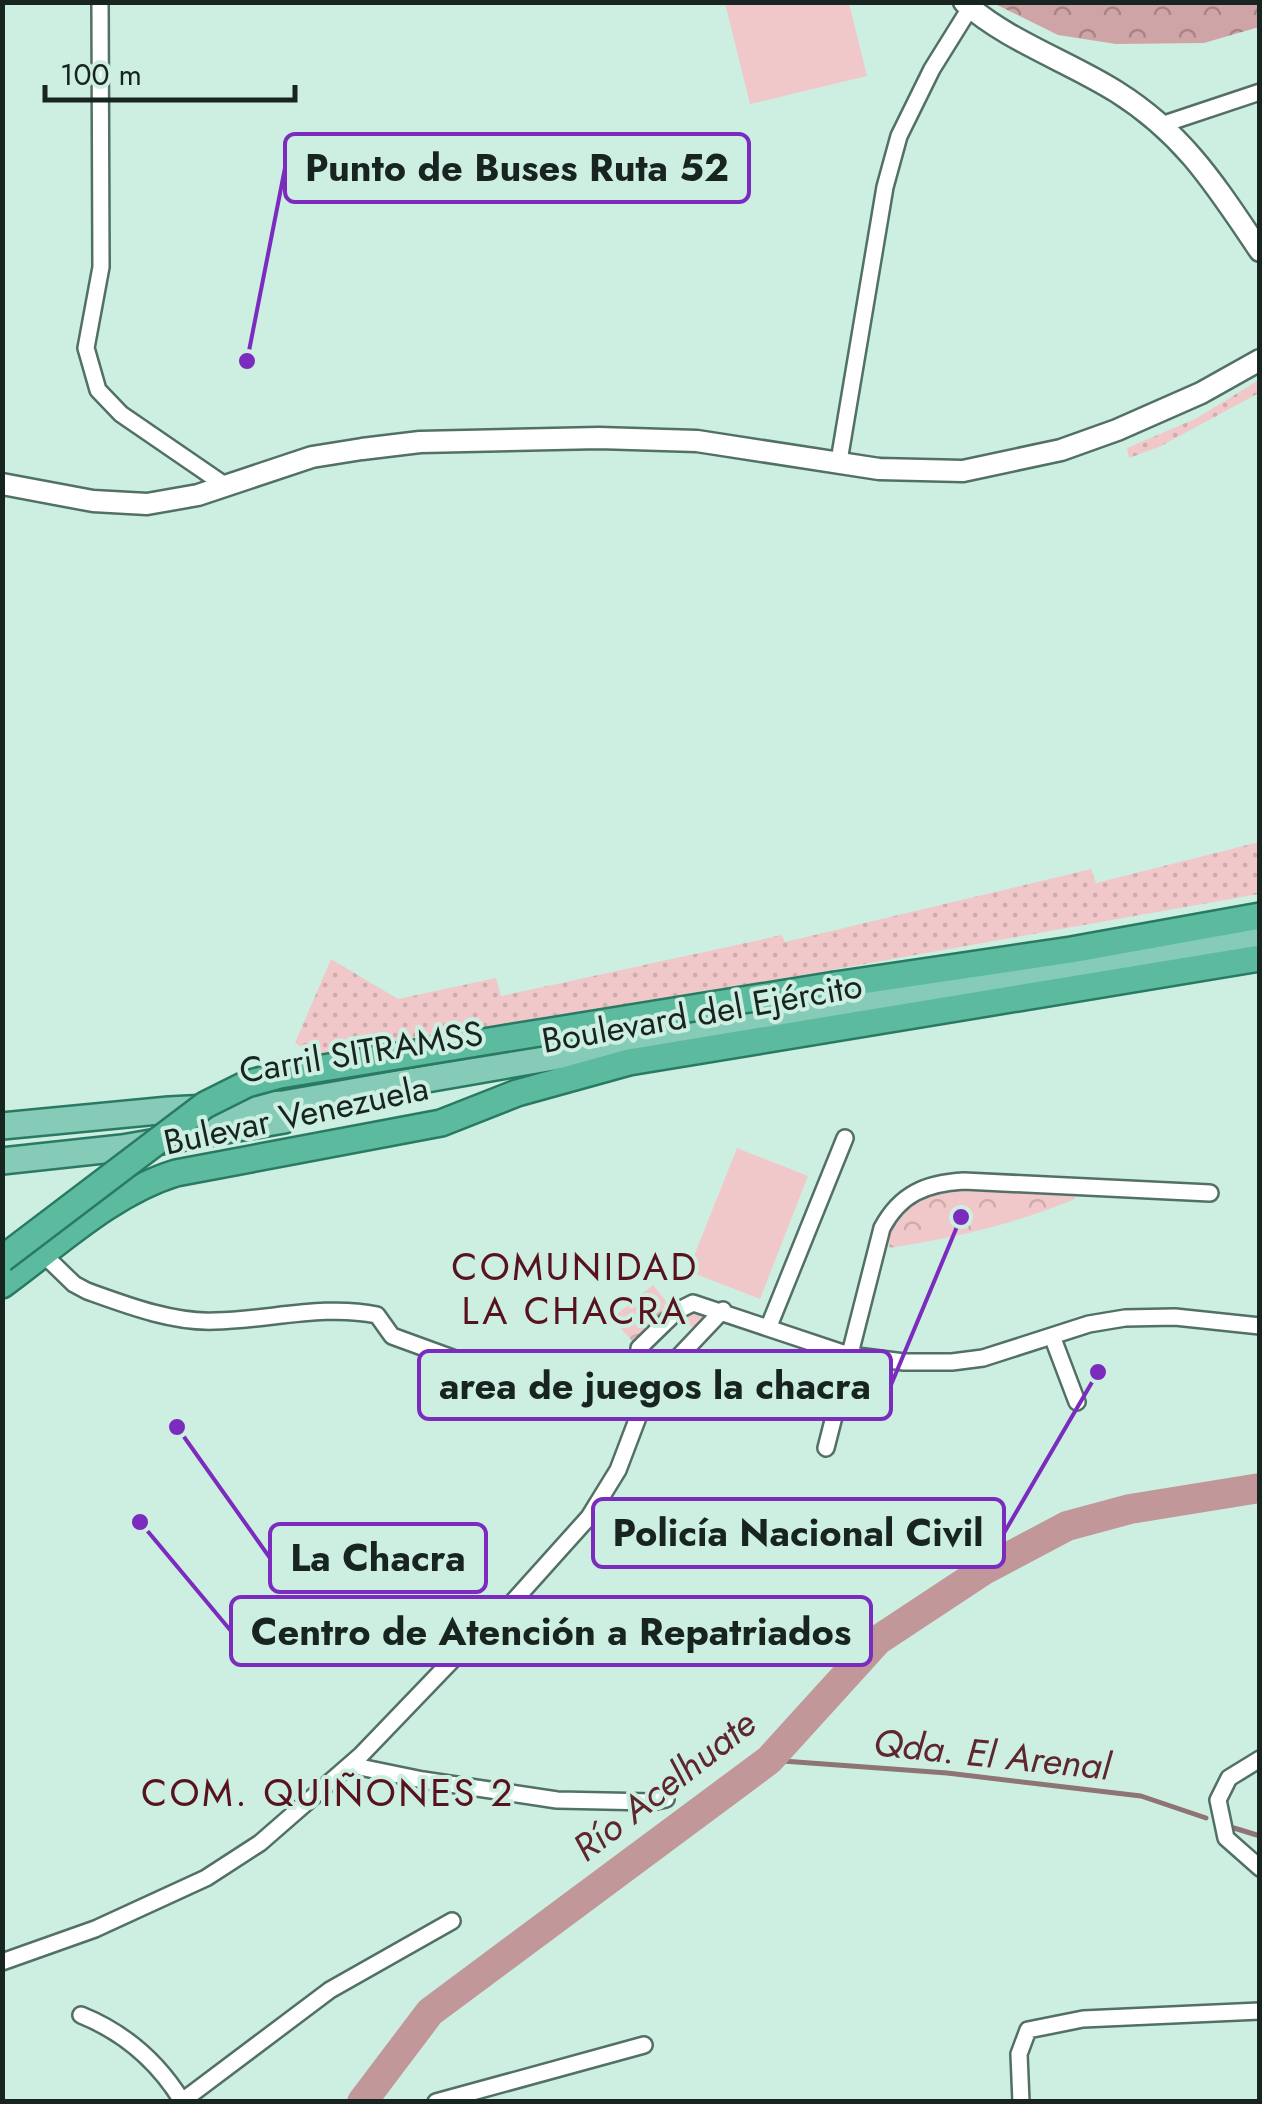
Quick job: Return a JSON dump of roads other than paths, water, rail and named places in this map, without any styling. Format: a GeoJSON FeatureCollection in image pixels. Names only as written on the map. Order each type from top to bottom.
{"type":"FeatureCollection","features":[{"type":"Feature","properties":{"kind":"highway","name":"Boulevard del Ejército"},"geometry":{"type":"LineString","coordinates":[[2,1260],[205,1105],[246,1084],[298,1072],[1260,916]]}},
{"type":"Feature","properties":{"kind":"highway","name":"Boulevard del Ejército"},"geometry":{"type":"LineString","coordinates":[[629,1062],[1260,958]]}},
{"type":"Feature","properties":{"kind":"highway","name":"Bulevar Venezuela"},"geometry":{"type":"LineString","coordinates":[[2,1285],[96,1214],[150,1181],[440,1124],[517,1093],[629,1062]]}},
{"type":"Feature","properties":{"kind":"main road","name":"Boulevard del Ejército"},"geometry":{"type":"LineString","coordinates":[[872,980],[928,963],[1260,906]]}},
{"type":"Feature","properties":{"kind":"main road","name":"Carril SITRAMSS"},"geometry":{"type":"LineString","coordinates":[[2,1126],[283,1104],[1260,934]]}},
{"type":"Feature","properties":{"kind":"main road","name":"Boulevard del Ejército"},"geometry":{"type":"LineString","coordinates":[[2,1161],[122,1148],[629,1062]]}},
{"type":"Feature","properties":{"kind":"street"},"geometry":{"type":"LineString","coordinates":[[100,2],[101,267],[86,348],[98,390],[121,414],[226,486]]}},
{"type":"Feature","properties":{"kind":"street"},"geometry":{"type":"LineString","coordinates":[[840,462],[886,187],[899,136],[967,5],[1118,93],[1160,124],[1203,166],[1260,251]]}},
{"type":"Feature","properties":{"kind":"street"},"geometry":{"type":"LineString","coordinates":[[1160,124],[1260,92]]}},
{"type":"Feature","properties":{"kind":"street"},"geometry":{"type":"LineString","coordinates":[[2,484],[118,504],[170,501],[312,457],[420,442],[654,439],[908,471],[962,471],[1061,450],[1160,413],[1260,360]]}},
{"type":"Feature","properties":{"kind":"street"},"geometry":{"type":"LineString","coordinates":[[769,1326],[846,1138]]}},
{"type":"Feature","properties":{"kind":"street"},"geometry":{"type":"LineString","coordinates":[[826,1448],[882,1228],[900,1202],[920,1189],[964,1181],[1210,1193]]}},
{"type":"Feature","properties":{"kind":"street"},"geometry":{"type":"LineString","coordinates":[[44,1254],[74,1284],[87,1291],[184,1319],[210,1322],[336,1310],[362,1312],[378,1316],[392,1336],[513,1380],[584,1386],[640,1359],[638,1348],[682,1306],[700,1303],[849,1354],[904,1362],[983,1358],[1089,1324],[1136,1317],[1260,1326]]}},
{"type":"Feature","properties":{"kind":"street"},"geometry":{"type":"LineString","coordinates":[[2,1962],[95,1928],[206,1878],[260,1843],[350,1765],[502,1614],[588,1516],[618,1470],[640,1412],[669,1367],[723,1310]]}},
{"type":"Feature","properties":{"kind":"street"},"geometry":{"type":"LineString","coordinates":[[1052,1336],[1077,1402]]}},
{"type":"Feature","properties":{"kind":"street"},"geometry":{"type":"LineString","coordinates":[[1260,1759],[1229,1778],[1218,1800],[1226,1838],[1260,1868]]}},
{"type":"Feature","properties":{"kind":"street"},"geometry":{"type":"LineString","coordinates":[[350,1765],[557,1800],[666,1799]]}},
{"type":"Feature","properties":{"kind":"street"},"geometry":{"type":"LineString","coordinates":[[80,2015],[110,2027],[166,2074],[182,2101],[330,1990],[452,1921]]}},
{"type":"Feature","properties":{"kind":"street"},"geometry":{"type":"LineString","coordinates":[[1021,2102],[1019,2054],[1028,2030],[1084,2019],[1260,2010]]}},
{"type":"Feature","properties":{"kind":"street"},"geometry":{"type":"LineString","coordinates":[[436,2102],[644,2045]]}},
{"type":"Feature","properties":{"kind":"waterway","name":"Río Acelhuate"},"geometry":{"type":"LineString","coordinates":[[362,2102],[430,2012],[769,1760],[878,1640],[984,1570],[1067,1526],[1130,1509],[1260,1488]]}},
{"type":"Feature","properties":{"kind":"waterway","name":"Qda. El Arenal"},"geometry":{"type":"LineString","coordinates":[[769,1760],[947,1773],[1141,1796],[1206,1818]]}},
{"type":"Feature","properties":{"kind":"waterway","name":"Qda. El Arenal"},"geometry":{"type":"LineString","coordinates":[[1234,1828],[1260,1836]]}},
{"type":"Feature","properties":{"kind":"place","name":"Punto de Buses Ruta 52"},"geometry":{"type":"Point","coordinates":[247,361]}},
{"type":"Feature","properties":{"kind":"place","name":"area de juegos la chacra"},"geometry":{"type":"Point","coordinates":[961,1217]}},
{"type":"Feature","properties":{"kind":"place","name":"Policía Nacional Civil"},"geometry":{"type":"Point","coordinates":[1098,1372]}},
{"type":"Feature","properties":{"kind":"place","name":"La Chacra"},"geometry":{"type":"Point","coordinates":[177,1427]}},
{"type":"Feature","properties":{"kind":"place","name":"Centro de Atención a Repatriados"},"geometry":{"type":"Point","coordinates":[140,1522]}},
{"type":"Feature","properties":{"kind":"district","name":"COMUNIDAD LA CHACRA"},"geometry":{"type":"Point","coordinates":[575,1288]}},
{"type":"Feature","properties":{"kind":"district","name":"COM. QUIÑONES 2"},"geometry":{"type":"Point","coordinates":[328,1792]}}]}
